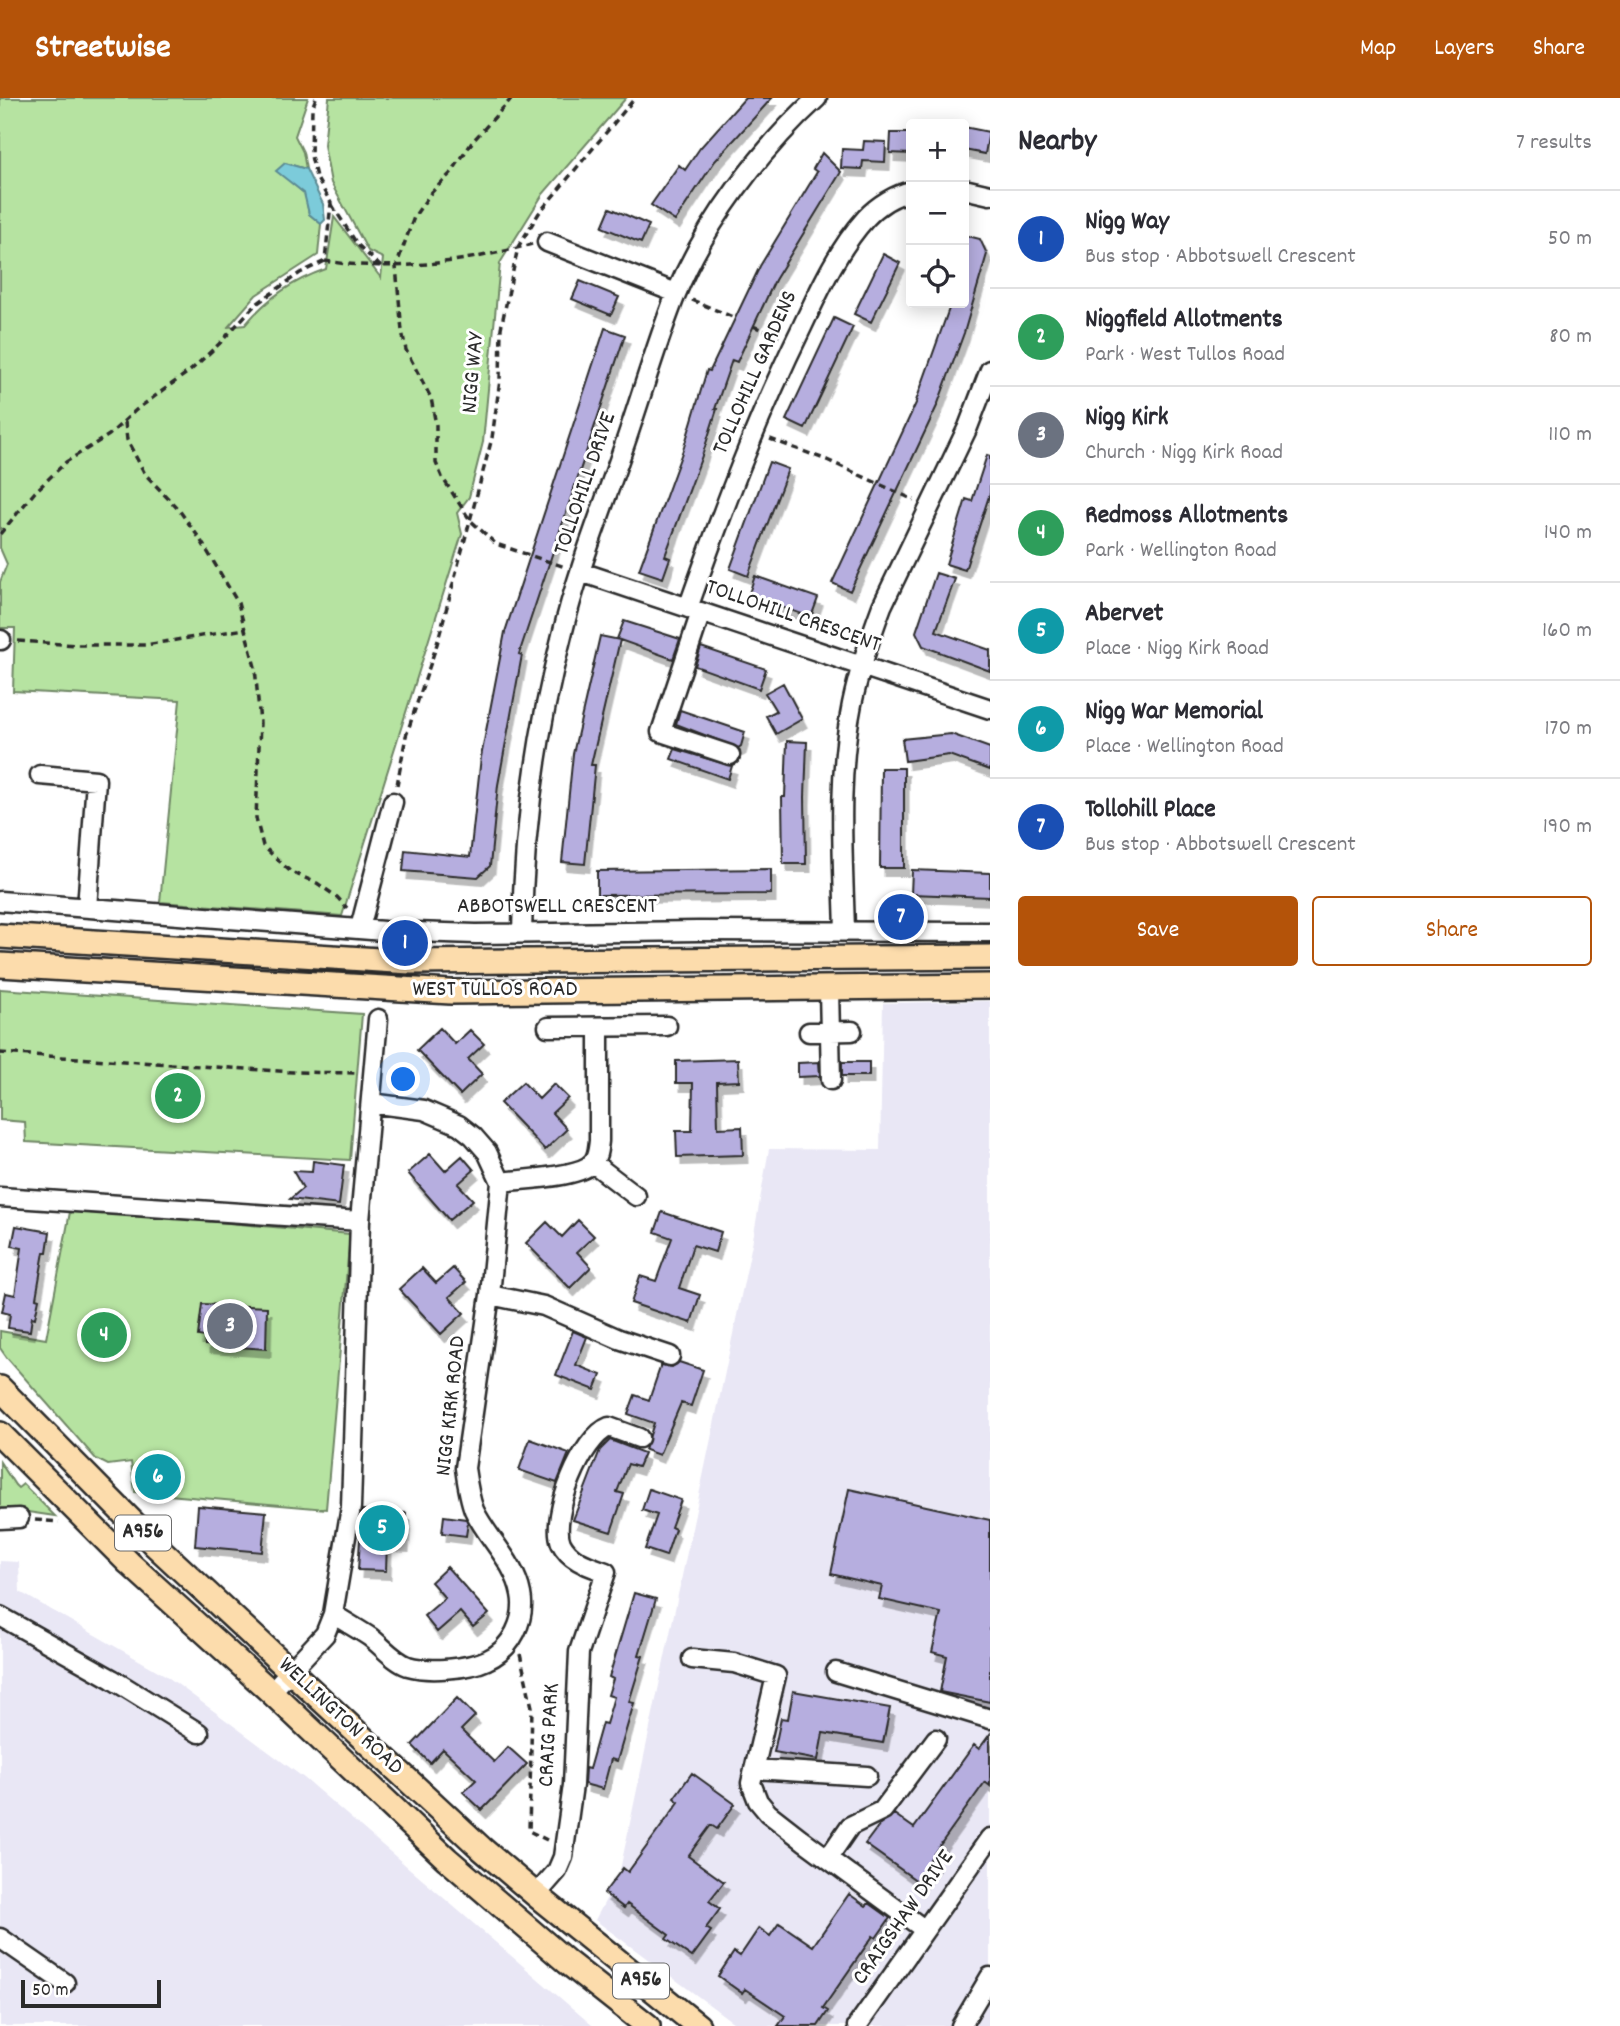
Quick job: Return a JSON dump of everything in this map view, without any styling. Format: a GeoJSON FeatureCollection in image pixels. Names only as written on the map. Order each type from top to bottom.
{"type":"FeatureCollection","features":[{"type":"Feature","properties":{"kind":"main road","name":"WEST TULLOS ROAD"},"geometry":{"type":"LineString","coordinates":[[0,936],[411,961],[990,957]]}},
{"type":"Feature","properties":{"kind":"main road","name":"WEST TULLOS ROAD"},"geometry":{"type":"LineString","coordinates":[[0,965],[451,992],[990,986]]}},
{"type":"Feature","properties":{"kind":"main road","name":"WELLINGTON ROAD"},"geometry":{"type":"LineString","coordinates":[[0,1388],[154,1544],[290,1672],[536,1895],[698,2026]]}},
{"type":"Feature","properties":{"kind":"main road","name":"WELLINGTON ROAD"},"geometry":{"type":"LineString","coordinates":[[0,1434],[170,1601],[271,1692],[447,1859],[567,1962],[648,2026]]}},
{"type":"Feature","properties":{"kind":"street","name":"TOLLOHILL DRIVE"},"geometry":{"type":"LineString","coordinates":[[522,933],[524,864],[540,729],[562,633],[676,293],[737,188],[796,118],[817,98]]}},
{"type":"Feature","properties":{"kind":"street"},"geometry":{"type":"LineString","coordinates":[[969,190],[990,195]]}},
{"type":"Feature","properties":{"kind":"street","name":"TOLLOHILL GARDENS"},"geometry":{"type":"LineString","coordinates":[[730,755],[661,732],[694,610],[752,433],[826,279],[848,241],[868,216],[888,201],[906,193]]}},
{"type":"Feature","properties":{"kind":"street"},"geometry":{"type":"LineString","coordinates":[[547,242],[676,293]]}},
{"type":"Feature","properties":{"kind":"street"},"geometry":{"type":"LineString","coordinates":[[845,931],[843,783],[852,705],[882,606],[968,427],[990,370]]}},
{"type":"Feature","properties":{"kind":"street","name":"TOLLOHILL CRESCENT"},"geometry":{"type":"LineString","coordinates":[[581,572],[990,709]]}},
{"type":"Feature","properties":{"kind":"street"},"geometry":{"type":"LineString","coordinates":[[40,775],[96,780],[87,908]]}},
{"type":"Feature","properties":{"kind":"street"},"geometry":{"type":"LineString","coordinates":[[357,928],[393,802]]}},
{"type":"Feature","properties":{"kind":"street","name":"ABBOTSWELL CRESCENT"},"geometry":{"type":"LineString","coordinates":[[0,901],[357,928],[476,934],[990,932]]}},
{"type":"Feature","properties":{"kind":"street"},"geometry":{"type":"LineString","coordinates":[[829,989],[831,1080]]}},
{"type":"Feature","properties":{"kind":"street"},"geometry":{"type":"LineString","coordinates":[[271,1692],[325,1634],[333,1614],[351,1507],[360,1221],[378,1019]]}},
{"type":"Feature","properties":{"kind":"street"},"geometry":{"type":"LineString","coordinates":[[548,1027],[667,1026]]}},
{"type":"Feature","properties":{"kind":"street"},"geometry":{"type":"LineString","coordinates":[[371,1102],[424,1110],[459,1125],[487,1152],[501,1182],[576,1172],[593,1163],[598,1153],[599,1028]]}},
{"type":"Feature","properties":{"kind":"street"},"geometry":{"type":"LineString","coordinates":[[809,1032],[852,1031]]}},
{"type":"Feature","properties":{"kind":"street"},"geometry":{"type":"LineString","coordinates":[[593,1163],[635,1196]]}},
{"type":"Feature","properties":{"kind":"street","name":"NIGG KIRK ROAD"},"geometry":{"type":"LineString","coordinates":[[501,1182],[491,1295],[466,1468],[474,1510],[514,1574],[521,1592],[522,1609],[514,1635]]}},
{"type":"Feature","properties":{"kind":"street"},"geometry":{"type":"LineString","coordinates":[[0,1197],[360,1221]]}},
{"type":"Feature","properties":{"kind":"street"},"geometry":{"type":"LineString","coordinates":[[491,1295],[544,1306],[619,1339],[670,1356]]}},
{"type":"Feature","properties":{"kind":"street","name":"CRAIG PARK"},"geometry":{"type":"LineString","coordinates":[[536,1895],[557,1871],[564,1849],[573,1785],[579,1652],[606,1572],[576,1560],[562,1544],[558,1522],[571,1478],[593,1438],[602,1429],[609,1427],[639,1438]]}},
{"type":"Feature","properties":{"kind":"street"},"geometry":{"type":"LineString","coordinates":[[0,1519],[19,1518]]}},
{"type":"Feature","properties":{"kind":"street"},"geometry":{"type":"LineString","coordinates":[[333,1614],[402,1662],[428,1669],[448,1669],[487,1660],[500,1651],[514,1635]]}},
{"type":"Feature","properties":{"kind":"street"},"geometry":{"type":"LineString","coordinates":[[0,1616],[112,1679],[199,1734]]}},
{"type":"Feature","properties":{"kind":"street"},"geometry":{"type":"LineString","coordinates":[[692,1659],[734,1663],[776,1676],[751,1783],[758,1801],[768,1813],[925,1930]]}},
{"type":"Feature","properties":{"kind":"street"},"geometry":{"type":"LineString","coordinates":[[836,1672],[990,1719]]}},
{"type":"Feature","properties":{"kind":"street"},"geometry":{"type":"LineString","coordinates":[[828,1858],[850,1826],[883,1810],[936,1739]]}},
{"type":"Feature","properties":{"kind":"street"},"geometry":{"type":"LineString","coordinates":[[754,1769],[867,1776]]}},
{"type":"Feature","properties":{"kind":"street","name":"CRAIGSHAW DRIVE"},"geometry":{"type":"LineString","coordinates":[[857,2026],[990,1838]]}},
{"type":"Feature","properties":{"kind":"street"},"geometry":{"type":"LineString","coordinates":[[0,1938],[65,1983]]}},
{"type":"Feature","properties":{"kind":"street"},"geometry":{"type":"LineString","coordinates":[[961,2026],[990,1977]]}},
{"type":"Feature","properties":{"kind":"path"},"geometry":{"type":"LineString","coordinates":[[316,98],[312,108],[311,156],[316,177],[356,244],[381,267]]}},
{"type":"Feature","properties":{"kind":"path"},"geometry":{"type":"LineString","coordinates":[[512,98],[473,141],[451,173],[429,194],[414,217],[404,240],[396,267],[407,351],[431,398],[436,425],[436,463],[470,520],[496,544],[581,572]]}},
{"type":"Feature","properties":{"kind":"path","name":"NIGG WAY"},"geometry":{"type":"LineString","coordinates":[[393,802],[406,736],[437,644],[492,438],[500,380],[501,328],[518,247],[539,214],[635,98]]}},
{"type":"Feature","properties":{"kind":"path"},"geometry":{"type":"LineString","coordinates":[[325,261],[331,203]]}},
{"type":"Feature","properties":{"kind":"path"},"geometry":{"type":"LineString","coordinates":[[0,534],[34,492],[66,462],[110,435],[136,410],[191,370],[255,305],[300,273],[325,261],[396,267],[486,256],[518,247]]}},
{"type":"Feature","properties":{"kind":"path"},"geometry":{"type":"LineString","coordinates":[[676,293],[735,318]]}},
{"type":"Feature","properties":{"kind":"path"},"geometry":{"type":"LineString","coordinates":[[754,326],[794,344]]}},
{"type":"Feature","properties":{"kind":"path"},"geometry":{"type":"LineString","coordinates":[[125,422],[127,440],[134,457],[200,539],[238,603],[255,667],[260,723],[256,818],[263,846],[291,872],[317,883],[337,897],[349,911],[357,928]]}},
{"type":"Feature","properties":{"kind":"path"},"geometry":{"type":"LineString","coordinates":[[752,433],[827,460],[929,507]]}},
{"type":"Feature","properties":{"kind":"path"},"geometry":{"type":"LineString","coordinates":[[0,640],[75,645],[145,645],[245,629]]}},
{"type":"Feature","properties":{"kind":"path"},"geometry":{"type":"LineString","coordinates":[[0,1053],[372,1076]]}},
{"type":"Feature","properties":{"kind":"path"},"geometry":{"type":"LineString","coordinates":[[19,1518],[55,1523],[81,1516]]}},
{"type":"Feature","properties":{"kind":"path"},"geometry":{"type":"LineString","coordinates":[[514,1635],[532,1707],[529,1831],[564,1849]]}},
{"type":"Feature","properties":{"kind":"shaded area"},"geometry":{"type":"Polygon","coordinates":[[[990,1001],[990,2026],[738,2026],[595,1920],[619,1875],[753,1239],[769,1149],[880,1150],[883,1003],[990,1001]]]}},
{"type":"Feature","properties":{"kind":"shaded area"},"geometry":{"type":"Polygon","coordinates":[[[0,1561],[19,1562],[20,1592],[165,1675],[304,1778],[593,2026],[0,2026],[0,1561]]]}},
{"type":"Feature","properties":{"kind":"green space"},"geometry":{"type":"Polygon","coordinates":[[[0,98],[308,98],[295,136],[303,152],[306,169],[285,163],[293,184],[305,194],[309,214],[321,224],[318,255],[256,295],[228,327],[245,325],[262,306],[282,291],[326,269],[334,217],[381,278],[383,258],[368,251],[331,183],[324,145],[329,98],[626,98],[543,194],[500,263],[483,442],[469,497],[457,513],[462,534],[342,916],[160,902],[180,700],[13,691],[15,628],[0,628],[0,582],[7,564],[0,548],[0,98]]]}},
{"type":"Feature","properties":{"kind":"green space"},"geometry":{"type":"Polygon","coordinates":[[[0,989],[362,1014],[350,1160],[26,1142],[25,1122],[0,1120],[0,989]]]}},
{"type":"Feature","properties":{"kind":"green space"},"geometry":{"type":"Polygon","coordinates":[[[76,1209],[350,1234],[326,1509],[135,1492],[131,1462],[108,1465],[96,1459],[7,1358],[0,1348],[0,1331],[46,1339],[70,1212],[76,1209]]]}},
{"type":"Feature","properties":{"kind":"green space"},"geometry":{"type":"Polygon","coordinates":[[[0,1462],[18,1488],[23,1484],[55,1516],[0,1508],[0,1462]]]}},
{"type":"Feature","properties":{"kind":"water"},"geometry":{"type":"Polygon","coordinates":[[[285,163],[306,169],[323,204],[325,220],[321,224],[309,214],[304,193],[276,171],[285,163]]]}},
{"type":"Feature","properties":{"kind":"building"},"geometry":{"type":"Polygon","coordinates":[[[745,98],[772,98],[715,161],[675,221],[651,205],[679,165],[685,170],[700,148],[745,98]]]}},
{"type":"Feature","properties":{"kind":"building"},"geometry":{"type":"Polygon","coordinates":[[[969,128],[989,132],[985,154],[969,151],[969,128]]]}},
{"type":"Feature","properties":{"kind":"building"},"geometry":{"type":"Polygon","coordinates":[[[891,133],[906,133],[906,154],[890,153],[891,133]]]}},
{"type":"Feature","properties":{"kind":"building"},"geometry":{"type":"Polygon","coordinates":[[[864,141],[886,142],[885,162],[863,161],[862,169],[841,168],[842,149],[863,150],[864,141]]]}},
{"type":"Feature","properties":{"kind":"building"},"geometry":{"type":"Polygon","coordinates":[[[822,153],[841,172],[775,280],[737,362],[732,360],[703,453],[665,556],[670,558],[663,578],[639,570],[684,447],[707,370],[710,371],[760,266],[817,172],[813,169],[822,153]]]}},
{"type":"Feature","properties":{"kind":"building"},"geometry":{"type":"Polygon","coordinates":[[[610,208],[649,225],[641,243],[602,227],[610,208]]]}},
{"type":"Feature","properties":{"kind":"building"},"geometry":{"type":"Polygon","coordinates":[[[969,236],[980,239],[987,254],[964,333],[937,406],[850,591],[832,583],[916,401],[949,308],[969,308],[969,236]]]}},
{"type":"Feature","properties":{"kind":"building"},"geometry":{"type":"Polygon","coordinates":[[[883,254],[900,263],[871,322],[854,314],[883,254]]]}},
{"type":"Feature","properties":{"kind":"building"},"geometry":{"type":"Polygon","coordinates":[[[580,281],[619,297],[611,315],[572,299],[580,281]]]}},
{"type":"Feature","properties":{"kind":"building"},"geometry":{"type":"Polygon","coordinates":[[[834,318],[853,327],[805,429],[786,420],[834,318]]]}},
{"type":"Feature","properties":{"kind":"building"},"geometry":{"type":"Polygon","coordinates":[[[605,328],[625,335],[519,654],[522,655],[498,785],[490,866],[478,877],[403,871],[405,850],[470,857],[481,757],[505,632],[605,328]]]}},
{"type":"Feature","properties":{"kind":"building"},"geometry":{"type":"Polygon","coordinates":[[[987,455],[990,456],[990,493],[965,570],[946,564],[966,499],[972,501],[987,455]]]}},
{"type":"Feature","properties":{"kind":"building"},"geometry":{"type":"Polygon","coordinates":[[[769,462],[788,469],[748,576],[730,569],[769,462]]]}},
{"type":"Feature","properties":{"kind":"building"},"geometry":{"type":"Polygon","coordinates":[[[936,573],[955,579],[936,631],[990,650],[990,671],[923,646],[916,632],[936,573]]]}},
{"type":"Feature","properties":{"kind":"building"},"geometry":{"type":"Polygon","coordinates":[[[755,576],[818,598],[811,617],[748,596],[755,576]]]}},
{"type":"Feature","properties":{"kind":"building"},"geometry":{"type":"Polygon","coordinates":[[[624,621],[680,639],[673,659],[617,639],[624,621]]]}},
{"type":"Feature","properties":{"kind":"building"},"geometry":{"type":"Polygon","coordinates":[[[600,636],[620,640],[591,765],[595,765],[585,864],[562,862],[573,754],[600,636]]]}},
{"type":"Feature","properties":{"kind":"building"},"geometry":{"type":"Polygon","coordinates":[[[701,647],[766,669],[759,689],[695,666],[701,647]]]}},
{"type":"Feature","properties":{"kind":"building"},"geometry":{"type":"Polygon","coordinates":[[[783,683],[802,719],[776,734],[766,716],[776,711],[765,693],[783,683]]]}},
{"type":"Feature","properties":{"kind":"building"},"geometry":{"type":"Polygon","coordinates":[[[680,710],[745,732],[741,746],[738,748],[676,724],[680,710]]]}},
{"type":"Feature","properties":{"kind":"building"},"geometry":{"type":"Polygon","coordinates":[[[951,734],[990,748],[990,770],[949,755],[905,761],[902,739],[951,734]]]}},
{"type":"Feature","properties":{"kind":"building"},"geometry":{"type":"Polygon","coordinates":[[[787,741],[807,742],[806,864],[783,864],[782,797],[785,797],[787,741]]]}},
{"type":"Feature","properties":{"kind":"building"},"geometry":{"type":"Polygon","coordinates":[[[675,749],[732,766],[728,779],[671,759],[675,749]]]}},
{"type":"Feature","properties":{"kind":"building"},"geometry":{"type":"Polygon","coordinates":[[[881,768],[904,768],[904,868],[880,868],[881,768]]]}},
{"type":"Feature","properties":{"kind":"building"},"geometry":{"type":"Polygon","coordinates":[[[771,869],[771,894],[597,895],[597,871],[771,869]]]}},
{"type":"Feature","properties":{"kind":"building"},"geometry":{"type":"Polygon","coordinates":[[[912,870],[990,873],[990,897],[911,894],[912,870]]]}},
{"type":"Feature","properties":{"kind":"building"},"geometry":{"type":"Polygon","coordinates":[[[440,1028],[455,1044],[470,1030],[484,1044],[468,1059],[482,1074],[460,1095],[417,1050],[440,1028]]]}},
{"type":"Feature","properties":{"kind":"building"},"geometry":{"type":"Polygon","coordinates":[[[738,1059],[739,1081],[717,1082],[718,1128],[742,1127],[743,1155],[677,1157],[676,1131],[692,1131],[693,1083],[676,1083],[676,1061],[738,1059]]]}},
{"type":"Feature","properties":{"kind":"building"},"geometry":{"type":"Polygon","coordinates":[[[819,1062],[820,1076],[798,1077],[798,1063],[819,1062]]]}},
{"type":"Feature","properties":{"kind":"building"},"geometry":{"type":"Polygon","coordinates":[[[842,1062],[869,1062],[869,1076],[842,1076],[842,1062]]]}},
{"type":"Feature","properties":{"kind":"building"},"geometry":{"type":"Polygon","coordinates":[[[523,1082],[539,1099],[554,1084],[568,1098],[552,1113],[567,1129],[545,1150],[500,1103],[523,1082]]]}},
{"type":"Feature","properties":{"kind":"building"},"geometry":{"type":"Polygon","coordinates":[[[430,1154],[445,1171],[462,1156],[474,1170],[458,1184],[473,1200],[449,1220],[408,1173],[430,1154]]]}},
{"type":"Feature","properties":{"kind":"building"},"geometry":{"type":"Polygon","coordinates":[[[313,1161],[344,1165],[339,1205],[290,1199],[303,1188],[293,1171],[312,1172],[313,1161]]]}},
{"type":"Feature","properties":{"kind":"building"},"geometry":{"type":"Polygon","coordinates":[[[662,1212],[721,1232],[715,1252],[693,1245],[679,1288],[700,1295],[691,1323],[631,1303],[640,1276],[656,1281],[672,1238],[655,1232],[662,1212]]]}},
{"type":"Feature","properties":{"kind":"building"},"geometry":{"type":"Polygon","coordinates":[[[578,1220],[594,1236],[577,1252],[591,1267],[570,1288],[526,1243],[547,1222],[562,1237],[578,1220]]]}},
{"type":"Feature","properties":{"kind":"building"},"geometry":{"type":"Polygon","coordinates":[[[16,1226],[50,1232],[36,1298],[39,1299],[30,1331],[8,1328],[10,1314],[2,1312],[6,1293],[15,1295],[22,1248],[12,1246],[16,1226]]]}},
{"type":"Feature","properties":{"kind":"building"},"geometry":{"type":"Polygon","coordinates":[[[422,1268],[436,1283],[453,1268],[466,1282],[449,1297],[464,1313],[441,1334],[399,1289],[422,1268]]]}},
{"type":"Feature","properties":{"kind":"building"},"geometry":{"type":"Polygon","coordinates":[[[202,1304],[267,1307],[266,1349],[205,1345],[205,1337],[198,1336],[202,1304]]]}},
{"type":"Feature","properties":{"kind":"building"},"geometry":{"type":"Polygon","coordinates":[[[573,1331],[587,1337],[576,1365],[601,1375],[595,1390],[556,1375],[573,1331]]]}},
{"type":"Feature","properties":{"kind":"building"},"geometry":{"type":"Polygon","coordinates":[[[679,1362],[703,1370],[691,1406],[681,1403],[659,1455],[645,1450],[654,1423],[628,1414],[635,1395],[649,1400],[661,1365],[672,1367],[679,1362]]]}},
{"type":"Feature","properties":{"kind":"building"},"geometry":{"type":"Polygon","coordinates":[[[530,1439],[569,1453],[557,1483],[519,1470],[530,1439]]]}},
{"type":"Feature","properties":{"kind":"building"},"geometry":{"type":"Polygon","coordinates":[[[610,1440],[644,1453],[638,1467],[628,1464],[617,1492],[624,1494],[611,1532],[573,1520],[600,1450],[610,1440]]]}},
{"type":"Feature","properties":{"kind":"building"},"geometry":{"type":"Polygon","coordinates":[[[649,1489],[681,1500],[671,1527],[675,1529],[666,1556],[645,1549],[657,1515],[642,1510],[649,1489]]]}},
{"type":"Feature","properties":{"kind":"building"},"geometry":{"type":"Polygon","coordinates":[[[849,1489],[990,1520],[990,1702],[940,1692],[947,1656],[932,1652],[941,1613],[879,1599],[882,1586],[831,1574],[849,1489]]]}},
{"type":"Feature","properties":{"kind":"building"},"geometry":{"type":"Polygon","coordinates":[[[198,1506],[266,1512],[262,1552],[195,1546],[198,1506]]]}},
{"type":"Feature","properties":{"kind":"building"},"geometry":{"type":"Polygon","coordinates":[[[362,1510],[406,1513],[404,1544],[387,1543],[386,1571],[358,1570],[362,1510]]]}},
{"type":"Feature","properties":{"kind":"building"},"geometry":{"type":"Polygon","coordinates":[[[444,1516],[466,1519],[466,1536],[442,1533],[444,1516]]]}},
{"type":"Feature","properties":{"kind":"building"},"geometry":{"type":"Polygon","coordinates":[[[447,1567],[489,1614],[473,1627],[460,1612],[437,1632],[424,1616],[445,1598],[431,1582],[447,1567]]]}},
{"type":"Feature","properties":{"kind":"building"},"geometry":{"type":"Polygon","coordinates":[[[634,1593],[656,1599],[639,1655],[643,1656],[629,1702],[634,1703],[617,1761],[611,1759],[603,1789],[584,1784],[585,1768],[589,1769],[602,1723],[606,1724],[614,1697],[608,1695],[613,1679],[609,1677],[634,1593]]]}},
{"type":"Feature","properties":{"kind":"building"},"geometry":{"type":"Polygon","coordinates":[[[793,1691],[890,1708],[883,1743],[823,1733],[818,1760],[774,1752],[781,1718],[788,1719],[793,1691]]]}},
{"type":"Feature","properties":{"kind":"building"},"geometry":{"type":"Polygon","coordinates":[[[457,1698],[475,1716],[461,1730],[494,1762],[508,1747],[527,1764],[482,1810],[463,1792],[476,1780],[443,1749],[430,1763],[412,1745],[457,1698]]]}},
{"type":"Feature","properties":{"kind":"building"},"geometry":{"type":"Polygon","coordinates":[[[990,1734],[990,1786],[985,1782],[930,1859],[935,1863],[920,1883],[865,1844],[880,1824],[894,1814],[914,1828],[974,1745],[979,1749],[990,1734]]]}},
{"type":"Feature","properties":{"kind":"building"},"geometry":{"type":"Polygon","coordinates":[[[692,1773],[735,1804],[717,1829],[711,1825],[688,1856],[724,1882],[709,1901],[720,1909],[706,1928],[711,1931],[692,1957],[666,1939],[669,1935],[627,1904],[624,1908],[604,1893],[623,1868],[628,1872],[679,1802],[674,1798],[692,1773]]]}},
{"type":"Feature","properties":{"kind":"building"},"geometry":{"type":"Polygon","coordinates":[[[849,1894],[866,1906],[869,1903],[890,1918],[876,1938],[873,1936],[823,2008],[828,2011],[818,2026],[778,2026],[785,2016],[745,1989],[742,1993],[718,1976],[734,1952],[740,1956],[759,1928],[770,1936],[779,1923],[813,1946],[849,1894]]]}},
{"type":"Feature","properties":{"kind":"place","name":"Tollohill Place"},"geometry":{"type":"Point","coordinates":[901,917]}},
{"type":"Feature","properties":{"kind":"place","name":"Nigg Way"},"geometry":{"type":"Point","coordinates":[405,943]}},
{"type":"Feature","properties":{"kind":"place","name":"Niggfield Allotments"},"geometry":{"type":"Point","coordinates":[178,1096]}},
{"type":"Feature","properties":{"kind":"place","name":"Nigg Kirk"},"geometry":{"type":"Point","coordinates":[230,1326]}},
{"type":"Feature","properties":{"kind":"place","name":"Redmoss Allotments"},"geometry":{"type":"Point","coordinates":[104,1335]}},
{"type":"Feature","properties":{"kind":"place","name":"Nigg War Memorial"},"geometry":{"type":"Point","coordinates":[158,1477]}},
{"type":"Feature","properties":{"kind":"place","name":"Abervet"},"geometry":{"type":"Point","coordinates":[382,1528]}}]}
